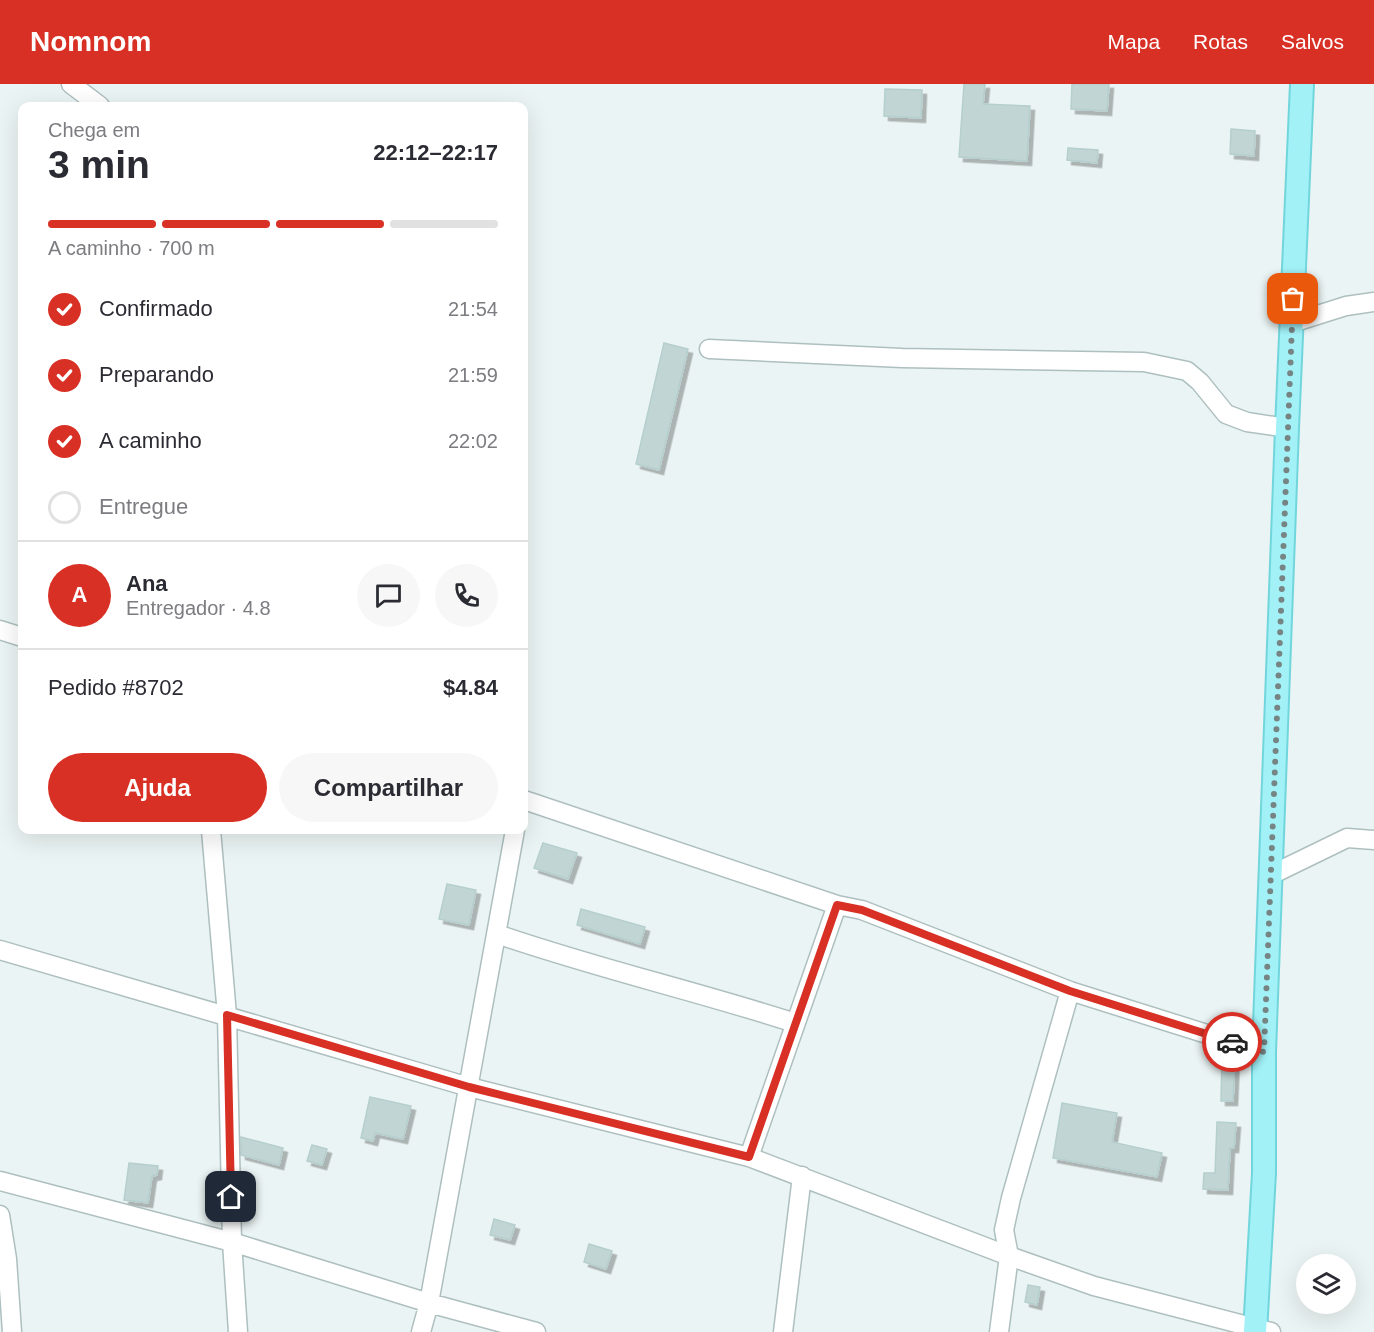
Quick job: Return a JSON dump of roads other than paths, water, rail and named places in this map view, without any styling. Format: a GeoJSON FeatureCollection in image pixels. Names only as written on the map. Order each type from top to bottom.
{"type":"FeatureCollection","features":[{"type":"Feature","properties":{"kind":"main road"},"geometry":{"type":"LineString","coordinates":[[1260,1331],[1264,1052],[1302,84]]}},
{"type":"Feature","properties":{"kind":"street"},"geometry":{"type":"LineString","coordinates":[[71,84],[95,102]]}},
{"type":"Feature","properties":{"kind":"street"},"geometry":{"type":"LineString","coordinates":[[1292,322],[1346,306],[1374,302]]}},
{"type":"Feature","properties":{"kind":"street"},"geometry":{"type":"LineString","coordinates":[[709,349],[902,358],[1144,362],[1187,371],[1200,382],[1226,414],[1247,422],[1287,428]]}},
{"type":"Feature","properties":{"kind":"street"},"geometry":{"type":"LineString","coordinates":[[0,630],[18,636]]}},
{"type":"Feature","properties":{"kind":"street"},"geometry":{"type":"LineString","coordinates":[[528,801],[837,905],[862,910],[1070,991],[1264,1052]]}},
{"type":"Feature","properties":{"kind":"street"},"geometry":{"type":"LineString","coordinates":[[211,834],[227,1015],[232,1242],[238,1332]]}},
{"type":"Feature","properties":{"kind":"street"},"geometry":{"type":"LineString","coordinates":[[421,1332],[429,1303],[514,834]]}},
{"type":"Feature","properties":{"kind":"street"},"geometry":{"type":"LineString","coordinates":[[1271,875],[1347,838],[1374,840]]}},
{"type":"Feature","properties":{"kind":"street"},"geometry":{"type":"LineString","coordinates":[[749,1157],[837,905]]}},
{"type":"Feature","properties":{"kind":"street"},"geometry":{"type":"LineString","coordinates":[[497,934],[571,958],[699,993],[795,1023]]}},
{"type":"Feature","properties":{"kind":"street"},"geometry":{"type":"LineString","coordinates":[[0,950],[469,1087],[749,1157],[1009,1257],[1094,1286],[1260,1331]]}},
{"type":"Feature","properties":{"kind":"street"},"geometry":{"type":"LineString","coordinates":[[999,1332],[1009,1257],[1004,1230],[1070,991]]}},
{"type":"Feature","properties":{"kind":"street"},"geometry":{"type":"LineString","coordinates":[[783,1332],[802,1176]]}},
{"type":"Feature","properties":{"kind":"street"},"geometry":{"type":"LineString","coordinates":[[0,1181],[232,1242],[429,1303],[536,1332]]}},
{"type":"Feature","properties":{"kind":"street"},"geometry":{"type":"LineString","coordinates":[[0,1215],[7,1259],[12,1332]]}}]}
